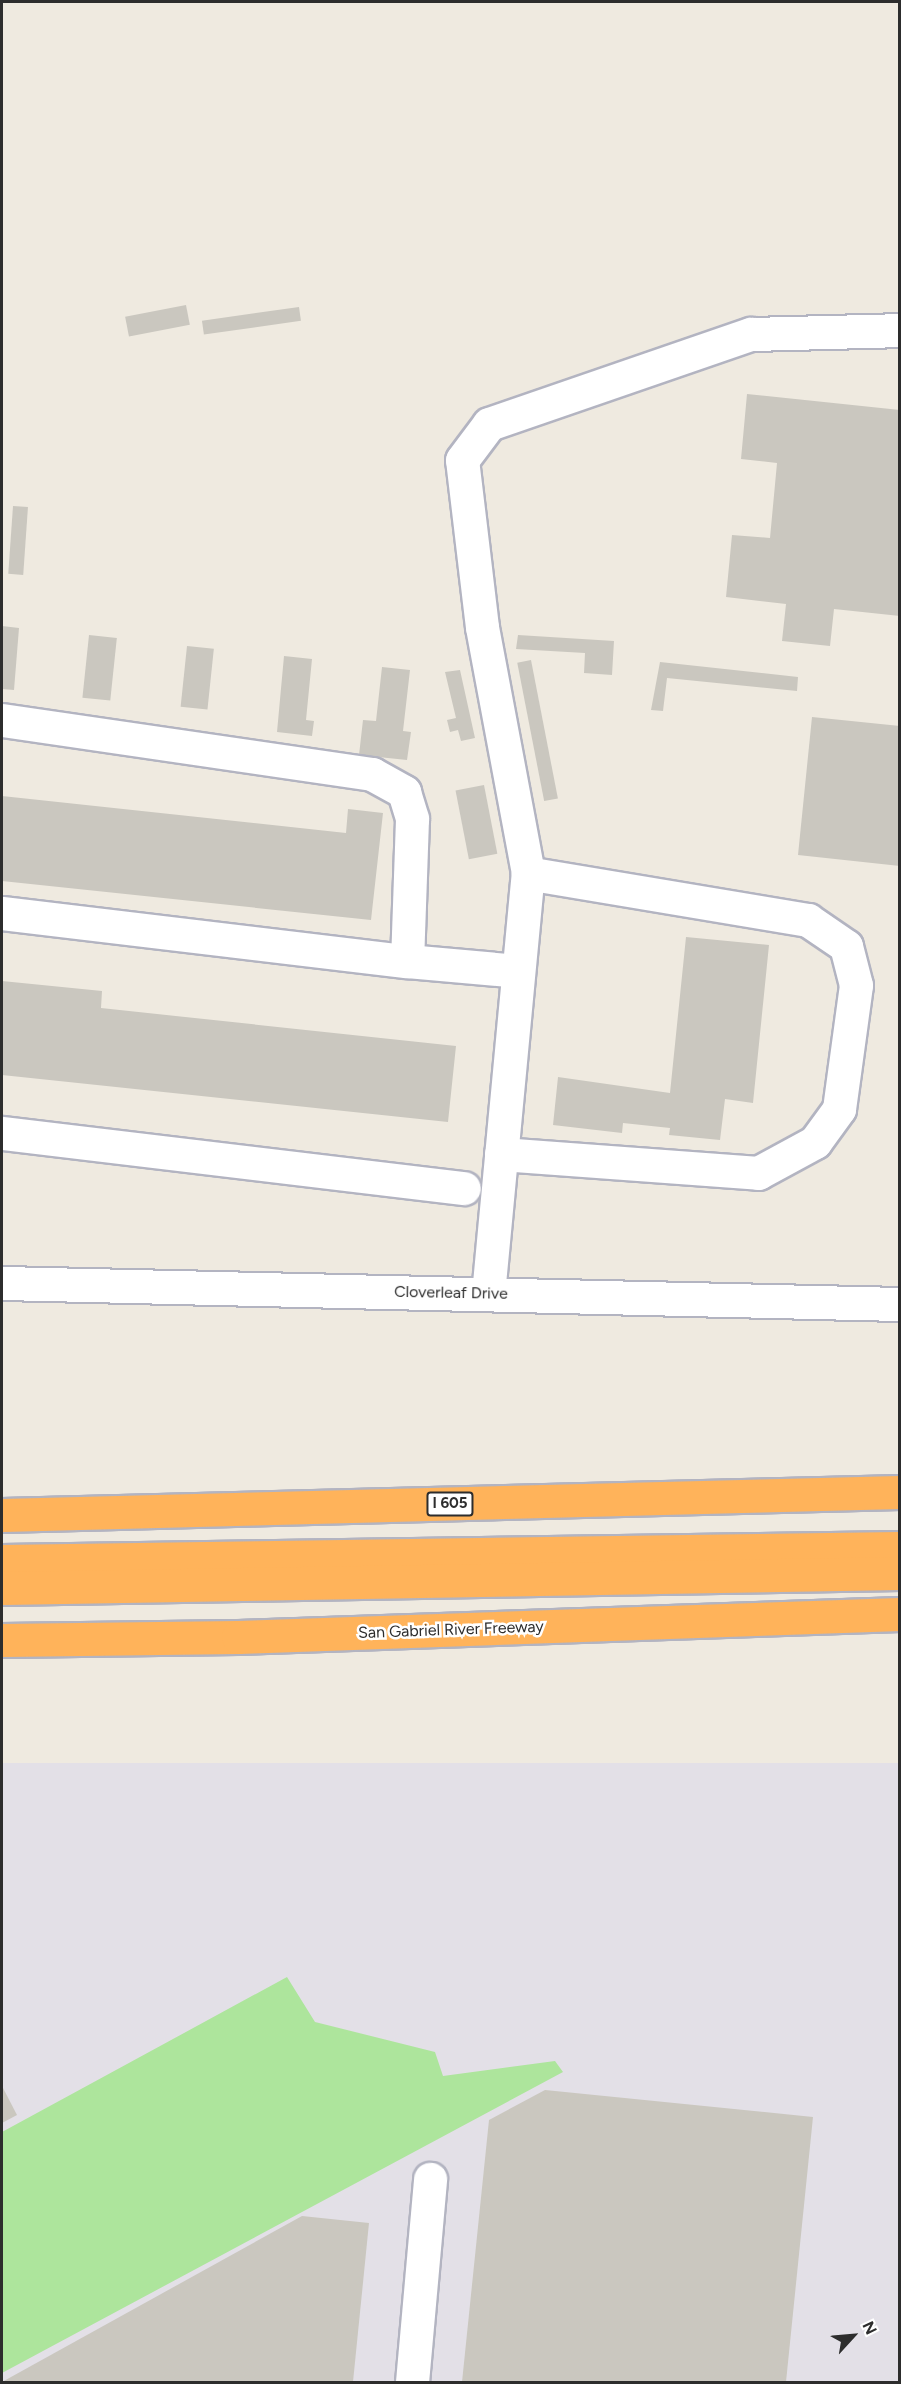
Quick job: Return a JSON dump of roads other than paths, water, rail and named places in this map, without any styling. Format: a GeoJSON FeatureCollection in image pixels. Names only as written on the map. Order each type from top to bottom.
{"type":"FeatureCollection","features":[{"type":"Feature","properties":{"kind":"highway","name":"I 605"},"geometry":{"type":"LineString","coordinates":[[2,1515],[900,1492]]}},
{"type":"Feature","properties":{"kind":"highway"},"geometry":{"type":"LineString","coordinates":[[2,1561],[900,1548]]}},
{"type":"Feature","properties":{"kind":"highway"},"geometry":{"type":"LineString","coordinates":[[2,1588],[900,1573]]}},
{"type":"Feature","properties":{"kind":"highway","name":"San Gabriel River Freeway"},"geometry":{"type":"LineString","coordinates":[[2,1640],[238,1637],[900,1614]]}},
{"type":"Feature","properties":{"kind":"highway"},"geometry":{"type":"LineString","coordinates":[[2,1663],[238,1637]]}},
{"type":"Feature","properties":{"kind":"street"},"geometry":{"type":"LineString","coordinates":[[488,1294],[528,873],[482,627],[462,460],[489,424],[751,334],[900,330]]}},
{"type":"Feature","properties":{"kind":"street"},"geometry":{"type":"LineString","coordinates":[[2,720],[372,774],[404,792],[412,819],[407,961]]}},
{"type":"Feature","properties":{"kind":"street"},"geometry":{"type":"LineString","coordinates":[[501,1154],[758,1173],[815,1142],[839,1109],[856,985],[846,946],[808,920],[528,873]]}},
{"type":"Feature","properties":{"kind":"street"},"geometry":{"type":"LineString","coordinates":[[2,913],[407,961],[518,971]]}},
{"type":"Feature","properties":{"kind":"street"},"geometry":{"type":"LineString","coordinates":[[2,1133],[464,1188]]}},
{"type":"Feature","properties":{"kind":"street","name":"Cloverleaf Drive"},"geometry":{"type":"LineString","coordinates":[[2,1283],[900,1304]]}},
{"type":"Feature","properties":{"kind":"street"},"geometry":{"type":"LineString","coordinates":[[412,2382],[430,2179]]}}]}
